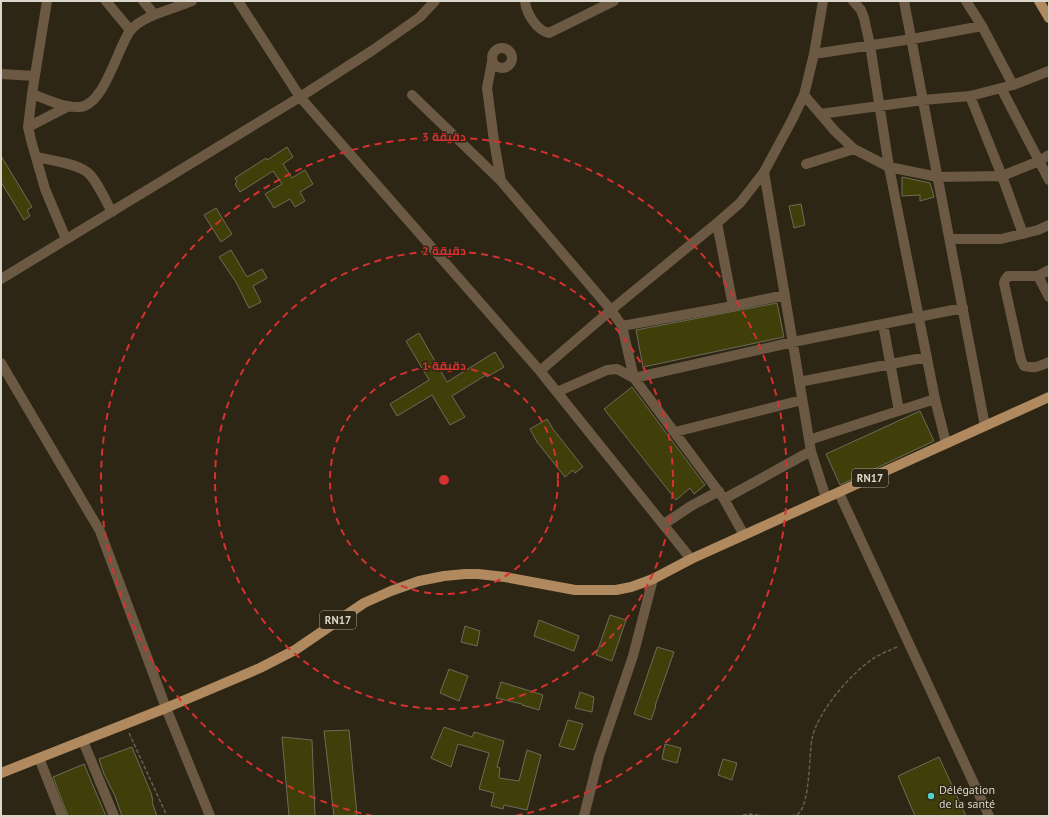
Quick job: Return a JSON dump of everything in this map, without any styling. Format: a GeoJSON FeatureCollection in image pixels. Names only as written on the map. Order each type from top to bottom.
{"type":"FeatureCollection","features":[{"type":"Feature","properties":{"kind":"main road"},"geometry":{"type":"LineString","coordinates":[[1039,1],[1049,18]]}},
{"type":"Feature","properties":{"kind":"main road","name":"RN17"},"geometry":{"type":"LineString","coordinates":[[1,773],[166,708],[260,668],[295,650],[364,603],[391,591],[419,581],[444,576],[478,574],[505,577],[575,590],[622,589],[653,579],[691,559],[1049,397]]}},
{"type":"Feature","properties":{"kind":"street"},"geometry":{"type":"LineString","coordinates":[[47,1],[28,127],[45,189],[66,239]]}},
{"type":"Feature","properties":{"kind":"street"},"geometry":{"type":"LineString","coordinates":[[106,1],[130,30]]}},
{"type":"Feature","properties":{"kind":"street"},"geometry":{"type":"LineString","coordinates":[[143,1],[154,14]]}},
{"type":"Feature","properties":{"kind":"street"},"geometry":{"type":"LineString","coordinates":[[238,1],[300,97],[540,371],[691,559]]}},
{"type":"Feature","properties":{"kind":"street"},"geometry":{"type":"LineString","coordinates":[[1,279],[300,97],[373,50],[420,17],[435,1]]}},
{"type":"Feature","properties":{"kind":"street"},"geometry":{"type":"LineString","coordinates":[[525,1],[529,14],[540,30],[544,33],[549,33],[601,4],[614,1]]}},
{"type":"Feature","properties":{"kind":"street"},"geometry":{"type":"LineString","coordinates":[[540,371],[740,203],[764,172],[804,95],[814,54],[823,1]]}},
{"type":"Feature","properties":{"kind":"street"},"geometry":{"type":"LineString","coordinates":[[853,1],[863,13],[870,45],[889,167],[927,357],[946,443]]}},
{"type":"Feature","properties":{"kind":"street"},"geometry":{"type":"LineString","coordinates":[[904,1],[985,426]]}},
{"type":"Feature","properties":{"kind":"street"},"geometry":{"type":"LineString","coordinates":[[966,1],[982,26],[1013,85]]}},
{"type":"Feature","properties":{"kind":"street"},"geometry":{"type":"LineString","coordinates":[[32,94],[69,106],[80,107],[86,105],[93,100],[100,91],[130,30],[154,14],[186,2]]}},
{"type":"Feature","properties":{"kind":"street"},"geometry":{"type":"LineString","coordinates":[[814,54],[912,39],[982,26]]}},
{"type":"Feature","properties":{"kind":"street"},"geometry":{"type":"LineString","coordinates":[[487,88],[503,69],[509,66],[512,60],[511,53],[506,49],[499,48],[492,55],[487,88],[501,181]]}},
{"type":"Feature","properties":{"kind":"street"},"geometry":{"type":"LineString","coordinates":[[492,62],[496,67],[503,69]]}},
{"type":"Feature","properties":{"kind":"street"},"geometry":{"type":"LineString","coordinates":[[820,114],[923,100],[970,96],[1013,85],[1049,71]]}},
{"type":"Feature","properties":{"kind":"street"},"geometry":{"type":"LineString","coordinates":[[1,74],[35,76]]}},
{"type":"Feature","properties":{"kind":"street"},"geometry":{"type":"LineString","coordinates":[[1001,88],[1049,180]]}},
{"type":"Feature","properties":{"kind":"street"},"geometry":{"type":"LineString","coordinates":[[412,95],[501,181],[611,310],[622,326],[634,378],[722,495],[744,535]]}},
{"type":"Feature","properties":{"kind":"street"},"geometry":{"type":"LineString","coordinates":[[804,95],[834,130],[854,149],[889,167],[938,177],[1002,176],[1039,161],[1049,155]]}},
{"type":"Feature","properties":{"kind":"street"},"geometry":{"type":"LineString","coordinates":[[970,96],[1023,234]]}},
{"type":"Feature","properties":{"kind":"street"},"geometry":{"type":"LineString","coordinates":[[28,127],[69,106]]}},
{"type":"Feature","properties":{"kind":"street"},"geometry":{"type":"LineString","coordinates":[[806,164],[854,149]]}},
{"type":"Feature","properties":{"kind":"street"},"geometry":{"type":"LineString","coordinates":[[36,157],[73,166],[86,172],[92,178],[112,212]]}},
{"type":"Feature","properties":{"kind":"street"},"geometry":{"type":"LineString","coordinates":[[764,172],[811,451],[826,498]]}},
{"type":"Feature","properties":{"kind":"street"},"geometry":{"type":"LineString","coordinates":[[717,223],[734,306]]}},
{"type":"Feature","properties":{"kind":"street"},"geometry":{"type":"LineString","coordinates":[[950,238],[1002,239],[1038,230],[1049,225]]}},
{"type":"Feature","properties":{"kind":"street"},"geometry":{"type":"LineString","coordinates":[[1049,270],[1038,276],[1008,276],[1004,283],[1021,360],[1024,366],[1030,368],[1037,367],[1049,362]]}},
{"type":"Feature","properties":{"kind":"street"},"geometry":{"type":"LineString","coordinates":[[1038,276],[1049,297]]}},
{"type":"Feature","properties":{"kind":"street"},"geometry":{"type":"LineString","coordinates":[[622,326],[734,306],[785,295]]}},
{"type":"Feature","properties":{"kind":"street"},"geometry":{"type":"LineString","coordinates":[[557,392],[607,370],[617,369],[634,378],[793,342],[963,308]]}},
{"type":"Feature","properties":{"kind":"street"},"geometry":{"type":"LineString","coordinates":[[883,324],[899,411]]}},
{"type":"Feature","properties":{"kind":"street"},"geometry":{"type":"LineString","coordinates":[[800,382],[927,357]]}},
{"type":"Feature","properties":{"kind":"street"},"geometry":{"type":"LineString","coordinates":[[1,363],[100,531],[166,708],[210,816]]}},
{"type":"Feature","properties":{"kind":"street"},"geometry":{"type":"LineString","coordinates":[[809,440],[936,399]]}},
{"type":"Feature","properties":{"kind":"street"},"geometry":{"type":"LineString","coordinates":[[675,432],[802,400]]}},
{"type":"Feature","properties":{"kind":"street"},"geometry":{"type":"LineString","coordinates":[[664,524],[690,506],[722,495],[811,451]]}},
{"type":"Feature","properties":{"kind":"street"},"geometry":{"type":"LineString","coordinates":[[839,493],[989,816]]}},
{"type":"Feature","properties":{"kind":"street"},"geometry":{"type":"LineString","coordinates":[[584,816],[599,756],[633,656],[653,579]]}},
{"type":"Feature","properties":{"kind":"street"},"geometry":{"type":"LineString","coordinates":[[83,741],[114,816]]}},
{"type":"Feature","properties":{"kind":"street"},"geometry":{"type":"LineString","coordinates":[[39,758],[62,816]]}},
{"type":"Feature","properties":{"kind":"path"},"geometry":{"type":"LineString","coordinates":[[791,816],[798,814],[802,809],[807,791],[812,737],[824,711],[851,676],[874,658],[908,642]]}},
{"type":"Feature","properties":{"kind":"path"},"geometry":{"type":"LineString","coordinates":[[125,724],[167,816]]}},
{"type":"Feature","properties":{"kind":"path"},"geometry":{"type":"LineString","coordinates":[[737,816],[750,814],[764,816]]}},
{"type":"Feature","properties":{"kind":"building"},"geometry":{"type":"Polygon","coordinates":[[[287,147],[293,157],[283,164],[292,178],[305,170],[313,184],[300,192],[305,201],[295,207],[290,199],[274,208],[265,194],[282,184],[273,171],[240,192],[235,184],[237,182],[235,178],[266,158],[267,160],[287,147]]]}},
{"type":"Feature","properties":{"kind":"building"},"geometry":{"type":"Polygon","coordinates":[[[1,156],[32,207],[27,210],[30,216],[24,220],[1,182],[1,156]]]}},
{"type":"Feature","properties":{"kind":"building"},"geometry":{"type":"Polygon","coordinates":[[[902,177],[930,183],[934,197],[920,201],[920,195],[902,196],[902,177]]]}},
{"type":"Feature","properties":{"kind":"building"},"geometry":{"type":"Polygon","coordinates":[[[801,204],[805,225],[794,228],[789,206],[801,204]]]}},
{"type":"Feature","properties":{"kind":"building"},"geometry":{"type":"Polygon","coordinates":[[[216,208],[232,234],[221,242],[204,215],[216,208]]]}},
{"type":"Feature","properties":{"kind":"building"},"geometry":{"type":"Polygon","coordinates":[[[231,250],[247,277],[262,269],[267,278],[253,286],[261,302],[249,308],[236,282],[219,257],[231,250]]]}},
{"type":"Feature","properties":{"kind":"building"},"geometry":{"type":"Polygon","coordinates":[[[777,303],[784,337],[643,367],[636,330],[777,303]]]}},
{"type":"Feature","properties":{"kind":"building"},"geometry":{"type":"Polygon","coordinates":[[[419,333],[447,382],[495,352],[504,367],[487,377],[486,375],[452,396],[465,417],[450,425],[432,395],[397,416],[390,404],[429,380],[406,341],[419,333]]]}},
{"type":"Feature","properties":{"kind":"building"},"geometry":{"type":"Polygon","coordinates":[[[632,387],[705,485],[694,494],[690,488],[676,500],[604,409],[632,387]]]}},
{"type":"Feature","properties":{"kind":"building"},"geometry":{"type":"Polygon","coordinates":[[[920,411],[934,441],[840,485],[826,454],[920,411]]]}},
{"type":"Feature","properties":{"kind":"building"},"geometry":{"type":"Polygon","coordinates":[[[547,419],[583,467],[575,473],[573,470],[565,477],[537,442],[530,429],[547,419]]]}},
{"type":"Feature","properties":{"kind":"building"},"geometry":{"type":"Polygon","coordinates":[[[610,615],[626,620],[612,661],[596,655],[610,615]]]}},
{"type":"Feature","properties":{"kind":"building"},"geometry":{"type":"Polygon","coordinates":[[[539,620],[579,636],[574,651],[534,636],[539,620]]]}},
{"type":"Feature","properties":{"kind":"building"},"geometry":{"type":"Polygon","coordinates":[[[465,626],[480,631],[477,646],[461,642],[465,626]]]}},
{"type":"Feature","properties":{"kind":"building"},"geometry":{"type":"Polygon","coordinates":[[[657,647],[674,652],[651,720],[634,714],[657,647]]]}},
{"type":"Feature","properties":{"kind":"building"},"geometry":{"type":"Polygon","coordinates":[[[449,669],[468,676],[459,701],[440,693],[449,669]]]}},
{"type":"Feature","properties":{"kind":"building"},"geometry":{"type":"Polygon","coordinates":[[[501,682],[543,695],[539,710],[522,704],[496,698],[501,682]]]}},
{"type":"Feature","properties":{"kind":"building"},"geometry":{"type":"Polygon","coordinates":[[[580,692],[594,697],[592,712],[575,708],[580,692]]]}},
{"type":"Feature","properties":{"kind":"building"},"geometry":{"type":"Polygon","coordinates":[[[568,720],[583,724],[574,750],[559,746],[568,720]]]}},
{"type":"Feature","properties":{"kind":"building"},"geometry":{"type":"Polygon","coordinates":[[[444,727],[472,737],[474,732],[504,741],[497,767],[500,768],[499,778],[519,781],[527,750],[541,755],[527,810],[504,805],[503,809],[491,806],[494,793],[479,789],[489,753],[458,744],[451,767],[431,758],[444,727]]]}},
{"type":"Feature","properties":{"kind":"building"},"geometry":{"type":"Polygon","coordinates":[[[349,730],[357,815],[334,816],[324,731],[349,730]]]}},
{"type":"Feature","properties":{"kind":"building"},"geometry":{"type":"Polygon","coordinates":[[[282,737],[312,740],[315,816],[289,816],[282,737]]]}},
{"type":"Feature","properties":{"kind":"building"},"geometry":{"type":"Polygon","coordinates":[[[665,744],[681,748],[677,763],[662,759],[665,744]]]}},
{"type":"Feature","properties":{"kind":"building"},"geometry":{"type":"Polygon","coordinates":[[[132,747],[151,793],[152,802],[157,816],[122,816],[115,796],[104,774],[99,759],[132,747]]]}},
{"type":"Feature","properties":{"kind":"building","name":"Délégation de la santé"},"geometry":{"type":"Polygon","coordinates":[[[939,757],[966,816],[915,816],[898,776],[939,757]]]}},
{"type":"Feature","properties":{"kind":"building"},"geometry":{"type":"Polygon","coordinates":[[[723,759],[737,763],[732,780],[718,775],[723,759]]]}},
{"type":"Feature","properties":{"kind":"building"},"geometry":{"type":"Polygon","coordinates":[[[84,764],[106,816],[68,816],[53,777],[84,764]]]}},
{"type":"Feature","properties":{"kind":"place","name":"Délégation de la santé"},"geometry":{"type":"Point","coordinates":[931,796]}}]}
